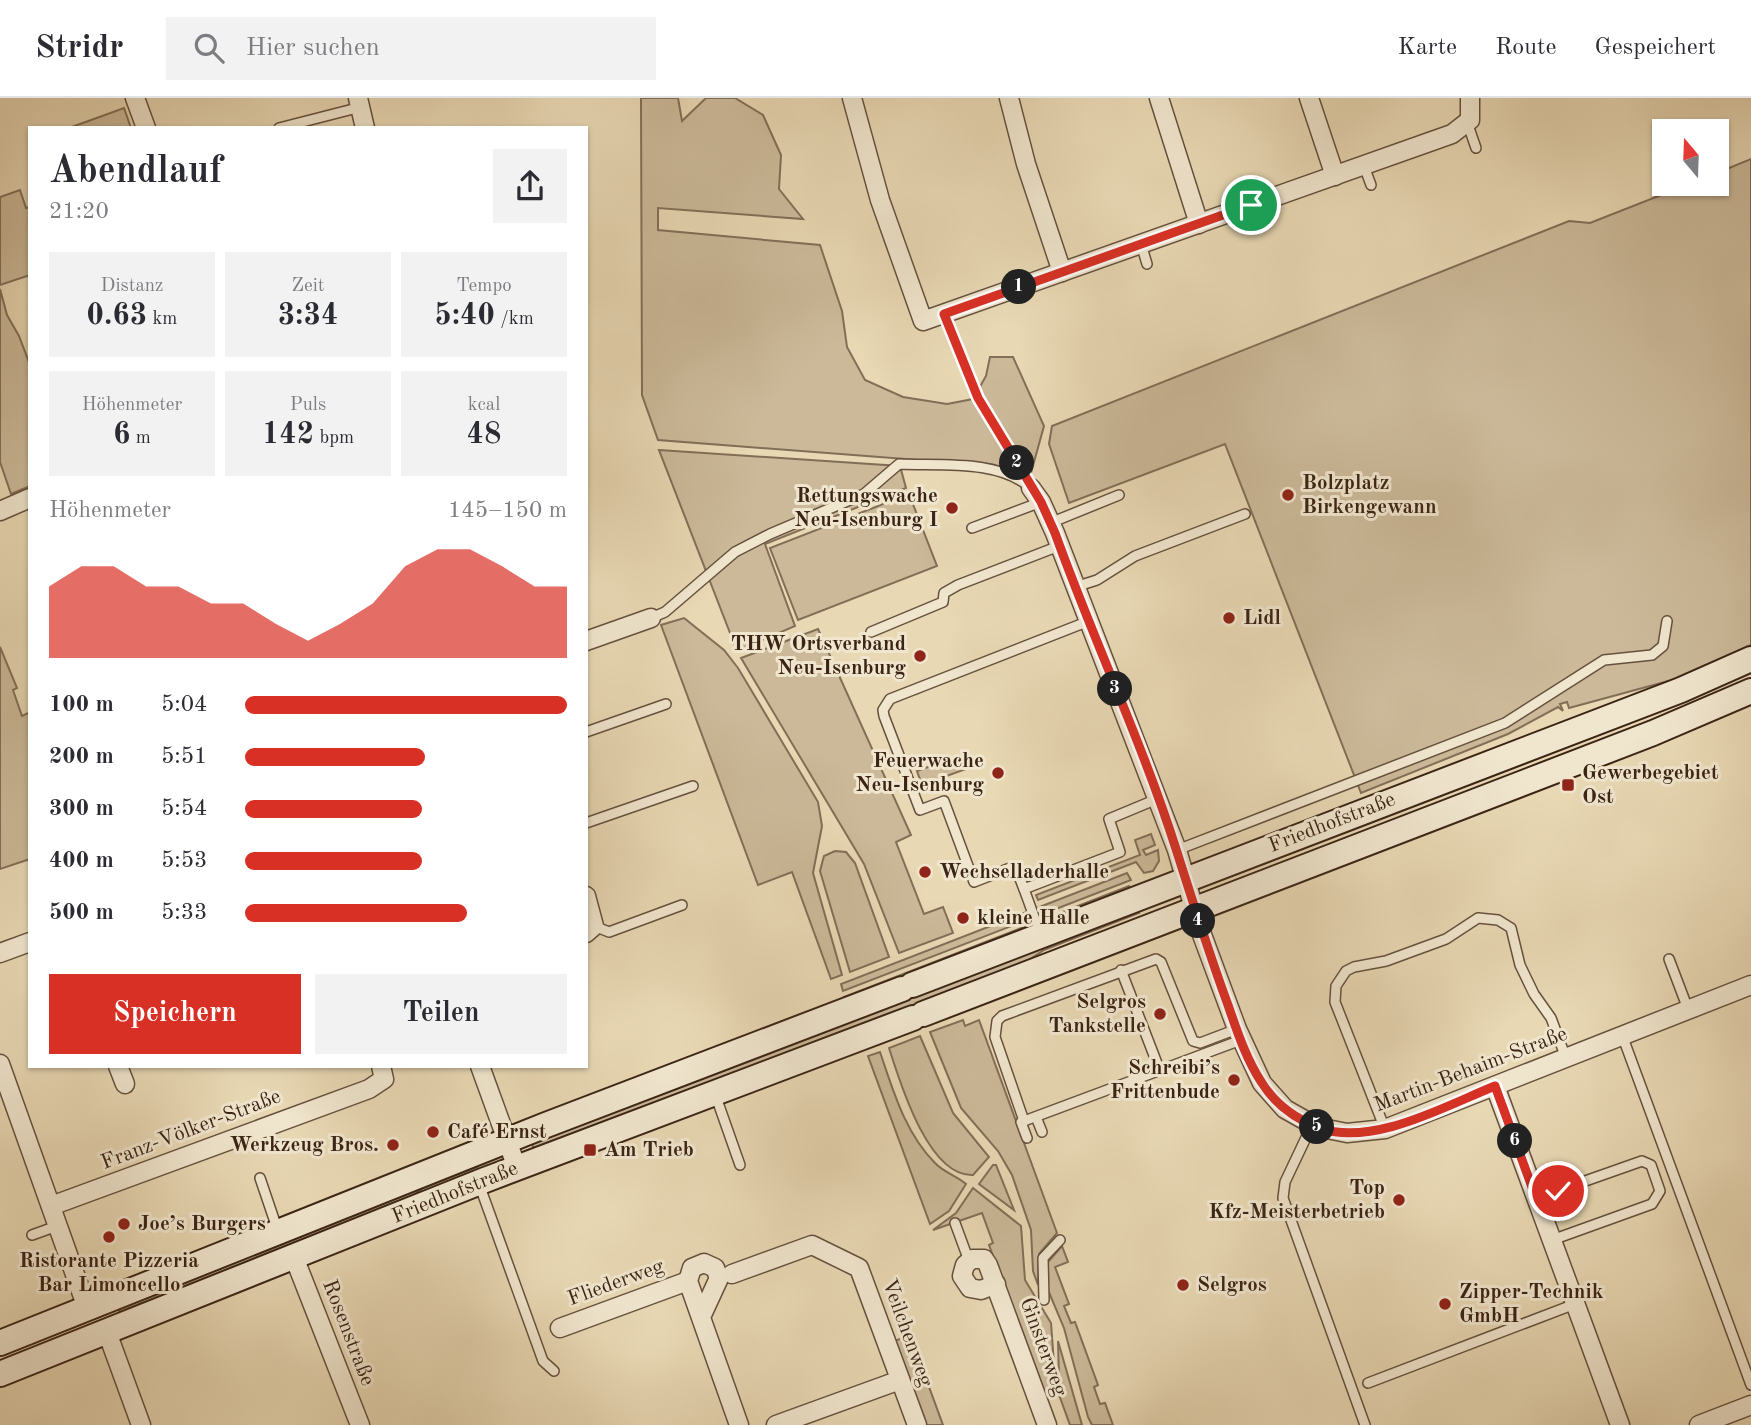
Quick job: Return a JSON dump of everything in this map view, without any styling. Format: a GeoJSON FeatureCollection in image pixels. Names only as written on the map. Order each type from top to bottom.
{"type":"FeatureCollection","features":[{"type":"Feature","properties":{"kind":"main road","name":"Friedhofstraße"},"geometry":{"type":"LineString","coordinates":[[0,1343],[507,1141],[1635,707],[1751,659]]}},
{"type":"Feature","properties":{"kind":"main road","name":"Friedhofstraße"},"geometry":{"type":"LineString","coordinates":[[0,1374],[478,1183],[1194,910],[1646,735],[1751,691]]}},
{"type":"Feature","properties":{"kind":"main road"},"geometry":{"type":"LineString","coordinates":[[87,1308],[102,1334]]}},
{"type":"Feature","properties":{"kind":"street"},"geometry":{"type":"LineString","coordinates":[[135,98],[145,126]]}},
{"type":"Feature","properties":{"kind":"street"},"geometry":{"type":"LineString","coordinates":[[852,98],[880,200],[923,321],[1452,134],[1471,120],[1470,98]]}},
{"type":"Feature","properties":{"kind":"street"},"geometry":{"type":"LineString","coordinates":[[1009,98],[1026,164],[1062,272]]}},
{"type":"Feature","properties":{"kind":"street"},"geometry":{"type":"LineString","coordinates":[[1159,98],[1199,224]]}},
{"type":"Feature","properties":{"kind":"street"},"geometry":{"type":"LineString","coordinates":[[1309,98],[1335,176]]}},
{"type":"Feature","properties":{"kind":"street"},"geometry":{"type":"LineString","coordinates":[[359,103],[365,126]]}},
{"type":"Feature","properties":{"kind":"street","name":"Martin-Behaim-Straße"},"geometry":{"type":"LineString","coordinates":[[1036,495],[1059,545],[1177,850],[1194,910],[1239,1035],[1262,1083],[1291,1113],[1312,1125],[1347,1133],[1385,1129],[1751,985]]}},
{"type":"Feature","properties":{"kind":"street"},"geometry":{"type":"LineString","coordinates":[[0,511],[28,499]]}},
{"type":"Feature","properties":{"kind":"street"},"geometry":{"type":"LineString","coordinates":[[588,640],[651,618]]}},
{"type":"Feature","properties":{"kind":"street"},"geometry":{"type":"LineString","coordinates":[[0,953],[28,943]]}},
{"type":"Feature","properties":{"kind":"street"},"geometry":{"type":"LineString","coordinates":[[0,1064],[87,1308]]}},
{"type":"Feature","properties":{"kind":"street"},"geometry":{"type":"LineString","coordinates":[[119,1068],[125,1084]]}},
{"type":"Feature","properties":{"kind":"street"},"geometry":{"type":"LineString","coordinates":[[481,1068],[517,1168]]}},
{"type":"Feature","properties":{"kind":"street","name":"Franz-Völker-Straße"},"geometry":{"type":"LineString","coordinates":[[51,1206],[275,1126],[288,1117],[380,1084],[383,1072]]}},
{"type":"Feature","properties":{"kind":"street"},"geometry":{"type":"LineString","coordinates":[[1495,1086],[1620,1425]]}},
{"type":"Feature","properties":{"kind":"street","name":"Veilchenweg"},"geometry":{"type":"LineString","coordinates":[[732,1274],[812,1245],[859,1268],[917,1425]]}},
{"type":"Feature","properties":{"kind":"street","name":"Rosenstraße"},"geometry":{"type":"LineString","coordinates":[[294,1257],[360,1425]]}},
{"type":"Feature","properties":{"kind":"street","name":"Ginsterweg"},"geometry":{"type":"LineString","coordinates":[[996,1284],[981,1290],[966,1285],[962,1273],[969,1261],[980,1258],[987,1262],[996,1284],[1047,1425]]}},
{"type":"Feature","properties":{"kind":"street","name":"Fliederweg"},"geometry":{"type":"LineString","coordinates":[[701,1317],[704,1306],[718,1284],[719,1275],[711,1265],[699,1263],[689,1272],[688,1282],[739,1425]]}},
{"type":"Feature","properties":{"kind":"street","name":"Fliederweg"},"geometry":{"type":"LineString","coordinates":[[560,1328],[688,1282]]}},
{"type":"Feature","properties":{"kind":"street"},"geometry":{"type":"LineString","coordinates":[[102,1334],[141,1425]]}},
{"type":"Feature","properties":{"kind":"street"},"geometry":{"type":"LineString","coordinates":[[776,1425],[900,1380]]}},
{"type":"Feature","properties":{"kind":"street"},"geometry":{"type":"LineString","coordinates":[[1699,1425],[1751,1405]]}},
{"type":"Feature","properties":{"kind":"lane"},"geometry":{"type":"LineString","coordinates":[[285,126],[359,103]]}},
{"type":"Feature","properties":{"kind":"lane"},"geometry":{"type":"LineString","coordinates":[[1467,122],[1476,148]]}},
{"type":"Feature","properties":{"kind":"lane"},"geometry":{"type":"LineString","coordinates":[[1364,166],[1370,185]]}},
{"type":"Feature","properties":{"kind":"lane"},"geometry":{"type":"LineString","coordinates":[[1251,205],[1257,225]]}},
{"type":"Feature","properties":{"kind":"lane"},"geometry":{"type":"LineString","coordinates":[[1141,244],[1147,264]]}},
{"type":"Feature","properties":{"kind":"lane"},"geometry":{"type":"LineString","coordinates":[[944,314],[978,398],[1036,495]]}},
{"type":"Feature","properties":{"kind":"lane"},"geometry":{"type":"LineString","coordinates":[[651,618],[665,612],[735,552],[864,494],[899,464],[996,470],[1016,476],[1036,495]]}},
{"type":"Feature","properties":{"kind":"lane"},"geometry":{"type":"LineString","coordinates":[[972,528],[1036,495]]}},
{"type":"Feature","properties":{"kind":"lane"},"geometry":{"type":"LineString","coordinates":[[1050,523],[1119,495]]}},
{"type":"Feature","properties":{"kind":"lane"},"geometry":{"type":"LineString","coordinates":[[1075,587],[1097,580],[1135,556],[1245,514]]}},
{"type":"Feature","properties":{"kind":"lane"},"geometry":{"type":"LineString","coordinates":[[871,632],[943,602],[944,593],[958,585],[1059,545]]}},
{"type":"Feature","properties":{"kind":"lane"},"geometry":{"type":"LineString","coordinates":[[1041,936],[1015,866],[974,882],[944,801],[920,810],[883,710],[890,699],[1089,621]]}},
{"type":"Feature","properties":{"kind":"lane"},"geometry":{"type":"LineString","coordinates":[[1177,850],[1505,723],[1604,660],[1652,655],[1663,646],[1667,621]]}},
{"type":"Feature","properties":{"kind":"lane"},"geometry":{"type":"LineString","coordinates":[[588,731],[666,704]]}},
{"type":"Feature","properties":{"kind":"lane"},"geometry":{"type":"LineString","coordinates":[[588,822],[693,786]]}},
{"type":"Feature","properties":{"kind":"lane"},"geometry":{"type":"LineString","coordinates":[[1024,889],[1120,852],[1109,819],[1157,799]]}},
{"type":"Feature","properties":{"kind":"lane"},"geometry":{"type":"LineString","coordinates":[[590,929],[609,932],[682,905]]}},
{"type":"Feature","properties":{"kind":"lane"},"geometry":{"type":"LineString","coordinates":[[1385,1129],[1335,1002],[1336,986],[1346,971],[1354,967],[1386,961],[1446,939],[1478,918],[1498,920],[1511,928],[1520,965],[1534,994],[1552,1018],[1566,1058]]}},
{"type":"Feature","properties":{"kind":"lane"},"geometry":{"type":"LineString","coordinates":[[1024,1121],[995,1037],[997,1021],[1002,1016],[1151,959],[1161,961],[1193,1041],[1200,1043],[1239,1035]]}},
{"type":"Feature","properties":{"kind":"lane"},"geometry":{"type":"LineString","coordinates":[[1669,959],[1688,1009]]}},
{"type":"Feature","properties":{"kind":"lane"},"geometry":{"type":"LineString","coordinates":[[1121,970],[1160,1071]]}},
{"type":"Feature","properties":{"kind":"lane"},"geometry":{"type":"LineString","coordinates":[[1027,1138],[1021,1122],[1160,1071],[1239,1035]]}},
{"type":"Feature","properties":{"kind":"lane"},"geometry":{"type":"LineString","coordinates":[[1622,1035],[1751,1384]]}},
{"type":"Feature","properties":{"kind":"lane"},"geometry":{"type":"LineString","coordinates":[[715,1093],[740,1165]]}},
{"type":"Feature","properties":{"kind":"lane"},"geometry":{"type":"LineString","coordinates":[[1036,1117],[1042,1132]]}},
{"type":"Feature","properties":{"kind":"lane"},"geometry":{"type":"LineString","coordinates":[[1312,1125],[1289,1171],[1283,1198],[1365,1425]]}},
{"type":"Feature","properties":{"kind":"lane"},"geometry":{"type":"LineString","coordinates":[[1536,1198],[1642,1161],[1651,1166],[1660,1191],[1652,1203],[1552,1240]]}},
{"type":"Feature","properties":{"kind":"lane"},"geometry":{"type":"LineString","coordinates":[[260,1178],[279,1233]]}},
{"type":"Feature","properties":{"kind":"lane"},"geometry":{"type":"LineString","coordinates":[[478,1183],[542,1361],[554,1371]]}},
{"type":"Feature","properties":{"kind":"lane"},"geometry":{"type":"LineString","coordinates":[[955,1223],[969,1261]]}},
{"type":"Feature","properties":{"kind":"lane"},"geometry":{"type":"LineString","coordinates":[[32,1235],[57,1226]]}},
{"type":"Feature","properties":{"kind":"lane"},"geometry":{"type":"LineString","coordinates":[[1044,1300],[1043,1258],[1060,1240]]}},
{"type":"Feature","properties":{"kind":"lane"},"geometry":{"type":"LineString","coordinates":[[1368,1383],[1575,1304]]}},
{"type":"Feature","properties":{"kind":"shaded area"},"geometry":{"type":"Polygon","coordinates":[[[641,98],[678,98],[682,121],[706,98],[735,98],[763,115],[781,155],[779,189],[803,219],[658,208],[658,230],[820,245],[842,311],[847,347],[865,380],[903,397],[947,404],[973,399],[986,376],[990,357],[1013,357],[1044,426],[1029,480],[1017,471],[997,466],[658,440],[642,395],[641,98]]]}},
{"type":"Feature","properties":{"kind":"shaded area"},"geometry":{"type":"Polygon","coordinates":[[[124,108],[130,126],[74,126],[124,108]]]}},
{"type":"Feature","properties":{"kind":"shaded area"},"geometry":{"type":"Polygon","coordinates":[[[1751,159],[1751,645],[1672,680],[1569,708],[1567,702],[1560,704],[1563,711],[1558,707],[1508,734],[1361,793],[1225,444],[1069,503],[1049,444],[1052,426],[1569,221],[1590,223],[1659,196],[1729,196],[1729,168],[1751,159]]]}},
{"type":"Feature","properties":{"kind":"shaded area"},"geometry":{"type":"Polygon","coordinates":[[[20,190],[28,208],[28,276],[0,285],[0,197],[20,190]]]}},
{"type":"Feature","properties":{"kind":"shaded area"},"geometry":{"type":"Polygon","coordinates":[[[0,289],[7,315],[28,360],[28,487],[11,494],[0,462],[0,289]]]}},
{"type":"Feature","properties":{"kind":"shaded area"},"geometry":{"type":"Polygon","coordinates":[[[659,450],[900,466],[906,488],[765,544],[795,626],[737,651],[659,450]]]}},
{"type":"Feature","properties":{"kind":"shaded area"},"geometry":{"type":"Polygon","coordinates":[[[909,494],[937,566],[798,620],[770,548],[909,494]]]}},
{"type":"Feature","properties":{"kind":"shaded area"},"geometry":{"type":"Polygon","coordinates":[[[684,618],[724,650],[738,668],[818,802],[822,826],[813,873],[842,975],[831,979],[792,872],[758,885],[661,625],[684,618]]]}},
{"type":"Feature","properties":{"kind":"shaded area"},"geometry":{"type":"Polygon","coordinates":[[[818,629],[911,835],[896,842],[924,914],[943,907],[953,933],[899,953],[864,864],[741,658],[818,629]]]}},
{"type":"Feature","properties":{"kind":"shaded area"},"geometry":{"type":"Polygon","coordinates":[[[0,647],[17,688],[13,690],[22,716],[28,713],[28,860],[0,869],[0,647]]]}},
{"type":"Feature","properties":{"kind":"shaded area"},"geometry":{"type":"Polygon","coordinates":[[[961,755],[966,769],[922,785],[917,771],[961,755]]]}},
{"type":"Feature","properties":{"kind":"shaded area"},"geometry":{"type":"Polygon","coordinates":[[[1151,834],[1155,845],[1143,850],[1146,855],[1158,850],[1159,861],[1153,871],[1144,873],[1136,862],[1038,900],[1036,895],[1140,855],[1135,840],[1151,834]]]}},
{"type":"Feature","properties":{"kind":"shaded area"},"geometry":{"type":"Polygon","coordinates":[[[835,851],[846,852],[855,863],[889,957],[850,972],[820,871],[824,856],[835,851]]]}},
{"type":"Feature","properties":{"kind":"shaded area"},"geometry":{"type":"Polygon","coordinates":[[[1127,873],[1131,880],[843,991],[841,984],[1127,873]]]}},
{"type":"Feature","properties":{"kind":"shaded area"},"geometry":{"type":"Polygon","coordinates":[[[1129,886],[1131,891],[846,1001],[844,997],[1129,886]]]}},
{"type":"Feature","properties":{"kind":"shaded area"},"geometry":{"type":"Polygon","coordinates":[[[1137,907],[1139,913],[1044,950],[1020,966],[535,1152],[531,1141],[1137,907]]]}},
{"type":"Feature","properties":{"kind":"shaded area"},"geometry":{"type":"Polygon","coordinates":[[[963,1020],[965,1026],[979,1020],[1057,1233],[1039,1254],[1038,1285],[1033,1271],[1031,1230],[1012,1175],[998,1151],[961,1108],[930,1032],[963,1020]]]}},
{"type":"Feature","properties":{"kind":"shaded area"},"geometry":{"type":"Polygon","coordinates":[[[920,1036],[953,1113],[989,1157],[973,1175],[957,1172],[942,1161],[918,1125],[900,1082],[889,1048],[920,1036]]]}},
{"type":"Feature","properties":{"kind":"shaded area"},"geometry":{"type":"Polygon","coordinates":[[[880,1052],[901,1110],[916,1138],[938,1166],[966,1184],[949,1211],[930,1224],[868,1056],[880,1052]]]}},
{"type":"Feature","properties":{"kind":"shaded area"},"geometry":{"type":"Polygon","coordinates":[[[475,1162],[477,1167],[423,1188],[408,1199],[119,1312],[119,1307],[475,1162]]]}},
{"type":"Feature","properties":{"kind":"shaded area"},"geometry":{"type":"Polygon","coordinates":[[[993,1165],[996,1165],[1014,1210],[979,1184],[993,1165]]]}},
{"type":"Feature","properties":{"kind":"shaded area"},"geometry":{"type":"Polygon","coordinates":[[[973,1188],[1021,1226],[1025,1280],[1051,1323],[1055,1378],[1053,1388],[1044,1394],[989,1245],[993,1243],[982,1213],[933,1230],[956,1213],[973,1188]]]}},
{"type":"Feature","properties":{"kind":"shaded area"},"geometry":{"type":"Polygon","coordinates":[[[1062,1246],[1068,1262],[1055,1267],[1069,1304],[1064,1306],[1071,1323],[1075,1322],[1098,1385],[1094,1387],[1100,1404],[1105,1403],[1113,1425],[1092,1425],[1088,1417],[1064,1328],[1048,1290],[1048,1262],[1062,1246]]]}},
{"type":"Feature","properties":{"kind":"shaded area"},"geometry":{"type":"Polygon","coordinates":[[[910,1335],[943,1425],[922,1425],[892,1342],[910,1335]]]}},
{"type":"Feature","properties":{"kind":"shaded area"},"geometry":{"type":"Polygon","coordinates":[[[1058,1341],[1082,1425],[1070,1425],[1058,1392],[1053,1394],[1059,1380],[1058,1341]]]}},
{"type":"Feature","properties":{"kind":"place","name":"Bolzplatz Birkengewann"},"geometry":{"type":"Point","coordinates":[1288,495]}},
{"type":"Feature","properties":{"kind":"place","name":"Rettungswache Neu-Isenburg I"},"geometry":{"type":"Point","coordinates":[952,508]}},
{"type":"Feature","properties":{"kind":"place","name":"Lidl"},"geometry":{"type":"Point","coordinates":[1229,618]}},
{"type":"Feature","properties":{"kind":"place","name":"THW Ortsverband Neu-Isenburg"},"geometry":{"type":"Point","coordinates":[920,656]}},
{"type":"Feature","properties":{"kind":"place","name":"Feuerwache Neu-Isenburg"},"geometry":{"type":"Point","coordinates":[998,773]}},
{"type":"Feature","properties":{"kind":"place","name":"Gewerbegebiet Ost"},"geometry":{"type":"Point","coordinates":[1568,785]}},
{"type":"Feature","properties":{"kind":"place","name":"Wechselladerhalle"},"geometry":{"type":"Point","coordinates":[925,872]}},
{"type":"Feature","properties":{"kind":"place","name":"kleine Halle"},"geometry":{"type":"Point","coordinates":[963,918]}},
{"type":"Feature","properties":{"kind":"place","name":"Selgros Tankstelle"},"geometry":{"type":"Point","coordinates":[1160,1014]}},
{"type":"Feature","properties":{"kind":"place","name":"Schreibi’s Frittenbude"},"geometry":{"type":"Point","coordinates":[1234,1080]}},
{"type":"Feature","properties":{"kind":"place","name":"Café Ernst"},"geometry":{"type":"Point","coordinates":[433,1132]}},
{"type":"Feature","properties":{"kind":"place","name":"Werkzeug Bros."},"geometry":{"type":"Point","coordinates":[393,1145]}},
{"type":"Feature","properties":{"kind":"place","name":"Am Trieb"},"geometry":{"type":"Point","coordinates":[590,1150]}},
{"type":"Feature","properties":{"kind":"place","name":"Top Kfz-Meisterbetrieb"},"geometry":{"type":"Point","coordinates":[1399,1200]}},
{"type":"Feature","properties":{"kind":"place","name":"Joe’s Burgers"},"geometry":{"type":"Point","coordinates":[124,1224]}},
{"type":"Feature","properties":{"kind":"place","name":"Ristorante Pizzeria Bar Limoncello"},"geometry":{"type":"Point","coordinates":[109,1237]}},
{"type":"Feature","properties":{"kind":"place","name":"Selgros"},"geometry":{"type":"Point","coordinates":[1183,1285]}},
{"type":"Feature","properties":{"kind":"place","name":"Zipper-Technik GmbH"},"geometry":{"type":"Point","coordinates":[1445,1304]}},
{"type":"Feature","properties":{"kind":"route"},"geometry":{"type":"LineString","coordinates":[[1251,205],[944,314],[978,398],[1041,502],[1055,533],[1174,844],[1201,932],[1246,1054],[1262,1083],[1285,1109],[1305,1122],[1333,1132],[1358,1133],[1377,1131],[1398,1124],[1495,1086],[1536,1198],[1558,1191]]}}]}
